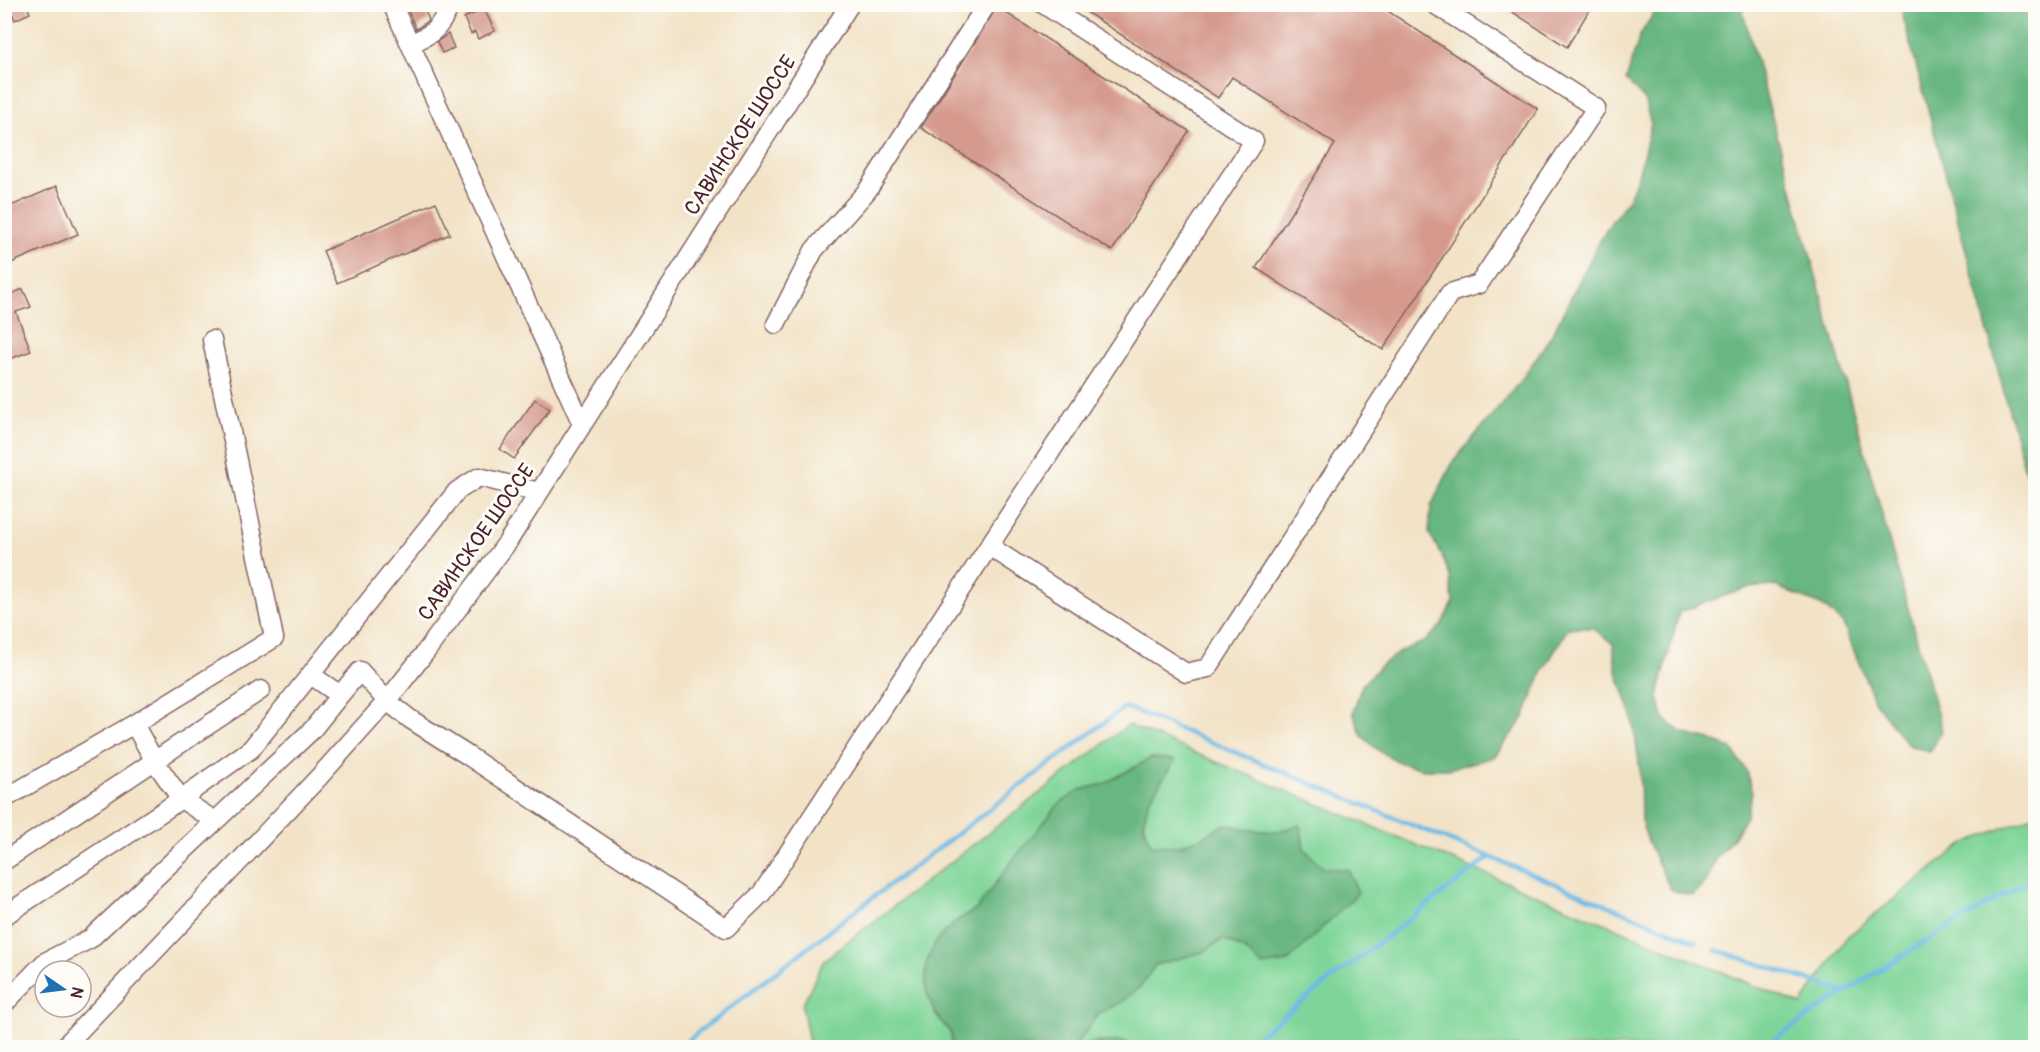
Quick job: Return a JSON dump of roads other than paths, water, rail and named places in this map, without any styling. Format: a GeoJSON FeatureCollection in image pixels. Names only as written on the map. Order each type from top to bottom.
{"type":"FeatureCollection","features":[{"type":"Feature","properties":{"kind":"street"},"geometry":{"type":"LineString","coordinates":[[392,4],[582,424]]}},
{"type":"Feature","properties":{"kind":"street"},"geometry":{"type":"LineString","coordinates":[[410,44],[429,36],[436,30],[451,4]]}},
{"type":"Feature","properties":{"kind":"street","name":"САВИНСКОЕ ШОССЕ"},"geometry":{"type":"LineString","coordinates":[[63,1047],[319,777],[387,701],[507,543],[850,4]]}},
{"type":"Feature","properties":{"kind":"street"},"geometry":{"type":"LineString","coordinates":[[776,324],[814,250],[867,190],[987,4]]}},
{"type":"Feature","properties":{"kind":"street"},"geometry":{"type":"LineString","coordinates":[[4,1004],[45,962],[90,939],[312,730],[360,671],[387,701],[410,719],[726,928],[762,893],[1254,141],[1043,4]]}},
{"type":"Feature","properties":{"kind":"street"},"geometry":{"type":"LineString","coordinates":[[989,546],[1186,673],[1208,668],[1450,293],[1479,285],[1596,108],[1434,4]]}},
{"type":"Feature","properties":{"kind":"street"},"geometry":{"type":"LineString","coordinates":[[4,799],[134,724],[274,638],[212,340]]}},
{"type":"Feature","properties":{"kind":"street"},"geometry":{"type":"LineString","coordinates":[[4,916],[181,799],[251,749],[457,491],[479,477],[539,492]]}},
{"type":"Feature","properties":{"kind":"street"},"geometry":{"type":"LineString","coordinates":[[311,675],[340,695]]}},
{"type":"Feature","properties":{"kind":"street"},"geometry":{"type":"LineString","coordinates":[[4,861],[261,690]]}},
{"type":"Feature","properties":{"kind":"street"},"geometry":{"type":"LineString","coordinates":[[134,724],[154,760],[181,799],[215,821]]}},
{"type":"Feature","properties":{"kind":"waterway"},"geometry":{"type":"LineString","coordinates":[[678,1048],[1125,707],[1697,942]]}},
{"type":"Feature","properties":{"kind":"waterway"},"geometry":{"type":"LineString","coordinates":[[1242,1048],[1490,857]]}},
{"type":"Feature","properties":{"kind":"waterway"},"geometry":{"type":"LineString","coordinates":[[1716,950],[1845,992],[1942,931],[2036,877]]}},
{"type":"Feature","properties":{"kind":"waterway"},"geometry":{"type":"LineString","coordinates":[[1761,1048],[1845,992]]}}]}
